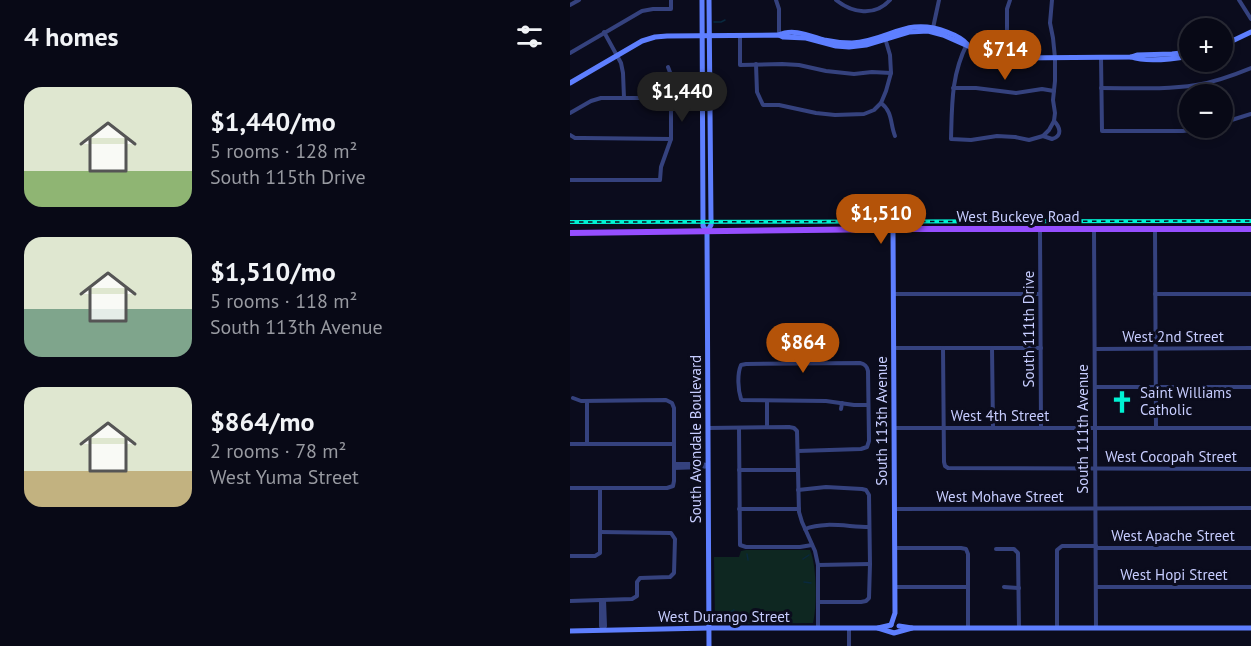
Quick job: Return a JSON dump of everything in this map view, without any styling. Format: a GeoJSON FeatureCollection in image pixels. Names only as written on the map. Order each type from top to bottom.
{"type":"FeatureCollection","features":[{"type":"Feature","properties":{"kind":"main road","name":"West Buckeye Road"},"geometry":{"type":"LineString","coordinates":[[570,233],[893,229],[1251,229]]}},
{"type":"Feature","properties":{"kind":"street"},"geometry":{"type":"LineString","coordinates":[[572,3],[579,0]]}},
{"type":"Feature","properties":{"kind":"street"},"geometry":{"type":"LineString","coordinates":[[570,52],[642,11],[671,9],[671,0]]}},
{"type":"Feature","properties":{"kind":"street","name":"South Avondale Boulevard"},"geometry":{"type":"LineString","coordinates":[[702,0],[706,36],[711,187],[711,225],[707,232],[709,646]]}},
{"type":"Feature","properties":{"kind":"street","name":"South Avondale Boulevard"},"geometry":{"type":"LineString","coordinates":[[707,232],[703,226],[702,163],[709,0]]}},
{"type":"Feature","properties":{"kind":"street"},"geometry":{"type":"LineString","coordinates":[[776,0],[779,9],[779,35]]}},
{"type":"Feature","properties":{"kind":"street"},"geometry":{"type":"LineString","coordinates":[[837,0],[859,12],[871,12],[890,0]]}},
{"type":"Feature","properties":{"kind":"street"},"geometry":{"type":"LineString","coordinates":[[932,30],[939,0]]}},
{"type":"Feature","properties":{"kind":"street"},"geometry":{"type":"LineString","coordinates":[[1003,58],[1007,30],[1006,9],[1010,0]]}},
{"type":"Feature","properties":{"kind":"street"},"geometry":{"type":"LineString","coordinates":[[967,44],[957,65],[953,88],[951,139],[971,140],[997,136],[1029,140],[1043,136],[1054,121],[1055,58],[1050,22],[1052,0]]}},
{"type":"Feature","properties":{"kind":"street"},"geometry":{"type":"LineString","coordinates":[[1239,0],[1251,19]]}},
{"type":"Feature","properties":{"kind":"street"},"geometry":{"type":"LineString","coordinates":[[570,83],[655,37],[779,35],[843,46],[866,45],[884,37],[932,30],[988,55],[1003,58],[1131,57],[1179,54]]}},
{"type":"Feature","properties":{"kind":"street"},"geometry":{"type":"LineString","coordinates":[[604,32],[618,55],[623,73],[624,98]]}},
{"type":"Feature","properties":{"kind":"street"},"geometry":{"type":"LineString","coordinates":[[1233,41],[1251,32]]}},
{"type":"Feature","properties":{"kind":"street"},"geometry":{"type":"LineString","coordinates":[[740,35],[740,65],[799,65],[854,74],[891,73]]}},
{"type":"Feature","properties":{"kind":"street"},"geometry":{"type":"LineString","coordinates":[[756,64],[757,92],[762,105],[779,105],[835,115],[864,114],[874,110],[881,103],[891,73],[890,55],[884,37]]}},
{"type":"Feature","properties":{"kind":"street"},"geometry":{"type":"LineString","coordinates":[[1101,57],[1102,131],[1179,131]]}},
{"type":"Feature","properties":{"kind":"street"},"geometry":{"type":"LineString","coordinates":[[570,180],[660,180],[661,167],[672,139],[671,75],[668,67]]}},
{"type":"Feature","properties":{"kind":"street"},"geometry":{"type":"LineString","coordinates":[[1101,88],[1198,85],[1251,68]]}},
{"type":"Feature","properties":{"kind":"street"},"geometry":{"type":"LineString","coordinates":[[953,88],[976,88],[1016,93],[1042,88],[1054,90]]}},
{"type":"Feature","properties":{"kind":"street"},"geometry":{"type":"LineString","coordinates":[[570,113],[601,98],[671,98]]}},
{"type":"Feature","properties":{"kind":"street"},"geometry":{"type":"LineString","coordinates":[[881,103],[890,114],[895,136]]}},
{"type":"Feature","properties":{"kind":"street"},"geometry":{"type":"LineString","coordinates":[[1233,120],[1251,114]]}},
{"type":"Feature","properties":{"kind":"street"},"geometry":{"type":"LineString","coordinates":[[1043,136],[1052,139],[1058,136],[1059,126],[1054,121]]}},
{"type":"Feature","properties":{"kind":"street"},"geometry":{"type":"LineString","coordinates":[[570,135],[575,138],[672,139]]}},
{"type":"Feature","properties":{"kind":"street"},"geometry":{"type":"LineString","coordinates":[[702,163],[706,183],[711,187]]}},
{"type":"Feature","properties":{"kind":"street","name":"South 113th Avenue"},"geometry":{"type":"LineString","coordinates":[[891,628],[895,614],[893,229]]}},
{"type":"Feature","properties":{"kind":"street","name":"South 111th Drive"},"geometry":{"type":"LineString","coordinates":[[1040,229],[1041,428]]}},
{"type":"Feature","properties":{"kind":"street","name":"South 111th Avenue"},"geometry":{"type":"LineString","coordinates":[[1094,229],[1096,628]]}},
{"type":"Feature","properties":{"kind":"street"},"geometry":{"type":"LineString","coordinates":[[1155,229],[1156,428]]}},
{"type":"Feature","properties":{"kind":"street"},"geometry":{"type":"LineString","coordinates":[[893,294],[1040,294]]}},
{"type":"Feature","properties":{"kind":"street"},"geometry":{"type":"LineString","coordinates":[[1155,294],[1251,294]]}},
{"type":"Feature","properties":{"kind":"street"},"geometry":{"type":"LineString","coordinates":[[893,348],[1041,348]]}},
{"type":"Feature","properties":{"kind":"street"},"geometry":{"type":"LineString","coordinates":[[944,348],[944,428]]}},
{"type":"Feature","properties":{"kind":"street"},"geometry":{"type":"LineString","coordinates":[[992,348],[993,428]]}},
{"type":"Feature","properties":{"kind":"street","name":"West 2nd Street"},"geometry":{"type":"LineString","coordinates":[[1095,349],[1251,348]]}},
{"type":"Feature","properties":{"kind":"street"},"geometry":{"type":"LineString","coordinates":[[798,451],[867,447],[869,441],[868,371],[866,365],[860,363],[741,365],[739,396],[746,401],[826,401],[868,405]]}},
{"type":"Feature","properties":{"kind":"street"},"geometry":{"type":"LineString","coordinates":[[1095,387],[1251,387]]}},
{"type":"Feature","properties":{"kind":"street"},"geometry":{"type":"LineString","coordinates":[[570,488],[667,488],[673,486],[674,481],[674,408],[672,403],[666,400],[587,401],[573,398]]}},
{"type":"Feature","properties":{"kind":"street"},"geometry":{"type":"LineString","coordinates":[[587,401],[587,444]]}},
{"type":"Feature","properties":{"kind":"street"},"geometry":{"type":"LineString","coordinates":[[767,401],[767,427]]}},
{"type":"Feature","properties":{"kind":"street"},"geometry":{"type":"LineString","coordinates":[[842,403],[842,409]]}},
{"type":"Feature","properties":{"kind":"street"},"geometry":{"type":"LineString","coordinates":[[708,428],[791,427],[796,429],[798,434],[799,508],[818,565],[818,628]]}},
{"type":"Feature","properties":{"kind":"street"},"geometry":{"type":"LineString","coordinates":[[739,428],[739,541],[741,546],[746,548],[812,545]]}},
{"type":"Feature","properties":{"kind":"street","name":"West 4th Street"},"geometry":{"type":"LineString","coordinates":[[894,428],[1251,428]]}},
{"type":"Feature","properties":{"kind":"street","name":"West Cocopah Street"},"geometry":{"type":"LineString","coordinates":[[944,428],[944,462],[946,467],[952,469],[1251,469]]}},
{"type":"Feature","properties":{"kind":"street"},"geometry":{"type":"LineString","coordinates":[[570,444],[674,444]]}},
{"type":"Feature","properties":{"kind":"street"},"geometry":{"type":"LineString","coordinates":[[674,466],[702,467],[708,465]]}},
{"type":"Feature","properties":{"kind":"street"},"geometry":{"type":"LineString","coordinates":[[739,470],[798,470]]}},
{"type":"Feature","properties":{"kind":"street"},"geometry":{"type":"LineString","coordinates":[[798,490],[829,487],[864,489],[869,498],[868,600],[818,602]]}},
{"type":"Feature","properties":{"kind":"street"},"geometry":{"type":"LineString","coordinates":[[570,556],[599,554],[600,488]]}},
{"type":"Feature","properties":{"kind":"street"},"geometry":{"type":"LineString","coordinates":[[739,509],[799,508]]}},
{"type":"Feature","properties":{"kind":"street","name":"West Mohave Street"},"geometry":{"type":"LineString","coordinates":[[894,509],[1251,508]]}},
{"type":"Feature","properties":{"kind":"street"},"geometry":{"type":"LineString","coordinates":[[805,529],[820,525],[869,527]]}},
{"type":"Feature","properties":{"kind":"street"},"geometry":{"type":"LineString","coordinates":[[570,601],[636,598],[639,579],[642,577],[673,575],[675,538],[673,534],[668,532],[600,532]]}},
{"type":"Feature","properties":{"kind":"street","name":"West Apache Street"},"geometry":{"type":"LineString","coordinates":[[1057,628],[1056,553],[1062,546],[1251,548]]}},
{"type":"Feature","properties":{"kind":"street"},"geometry":{"type":"LineString","coordinates":[[894,548],[966,549],[968,554],[969,628]]}},
{"type":"Feature","properties":{"kind":"street"},"geometry":{"type":"LineString","coordinates":[[996,549],[1017,550],[1019,628]]}},
{"type":"Feature","properties":{"kind":"street"},"geometry":{"type":"LineString","coordinates":[[818,565],[870,564]]}},
{"type":"Feature","properties":{"kind":"street"},"geometry":{"type":"LineString","coordinates":[[895,587],[968,587]]}},
{"type":"Feature","properties":{"kind":"street","name":"West Hopi Street"},"geometry":{"type":"LineString","coordinates":[[1096,587],[1251,587]]}},
{"type":"Feature","properties":{"kind":"street"},"geometry":{"type":"LineString","coordinates":[[1004,588],[1018,588]]}},
{"type":"Feature","properties":{"kind":"street"},"geometry":{"type":"LineString","coordinates":[[602,600],[601,626],[603,630]]}},
{"type":"Feature","properties":{"kind":"street"},"geometry":{"type":"LineString","coordinates":[[849,628],[849,646]]}},
{"type":"Feature","properties":{"kind":"street"},"geometry":{"type":"LineString","coordinates":[[891,628],[1251,628]]}},
{"type":"Feature","properties":{"kind":"street","name":"West Durango Street"},"geometry":{"type":"LineString","coordinates":[[570,631],[891,628]]}},
{"type":"Feature","properties":{"kind":"green space"},"geometry":{"type":"Polygon","coordinates":[[[810,550],[816,586],[813,623],[715,623],[714,557],[739,557],[741,551],[810,550]]]}},
{"type":"Feature","properties":{"kind":"waterway"},"geometry":{"type":"LineString","coordinates":[[714,22],[725,20]]}},
{"type":"Feature","properties":{"kind":"waterway"},"geometry":{"type":"LineString","coordinates":[[747,554],[748,560]]}},
{"type":"Feature","properties":{"kind":"waterway"},"geometry":{"type":"LineString","coordinates":[[803,559],[809,555]]}},
{"type":"Feature","properties":{"kind":"waterway"},"geometry":{"type":"LineString","coordinates":[[804,582],[811,583]]}},
{"type":"Feature","properties":{"kind":"waterway"},"geometry":{"type":"LineString","coordinates":[[716,617],[720,618],[734,610]]}},
{"type":"Feature","properties":{"kind":"railway"},"geometry":{"type":"LineString","coordinates":[[570,222],[1251,221]]}},
{"type":"Feature","properties":{"kind":"place","name":"Saint Williams Catholic"},"geometry":{"type":"Point","coordinates":[1122,402]}}]}
